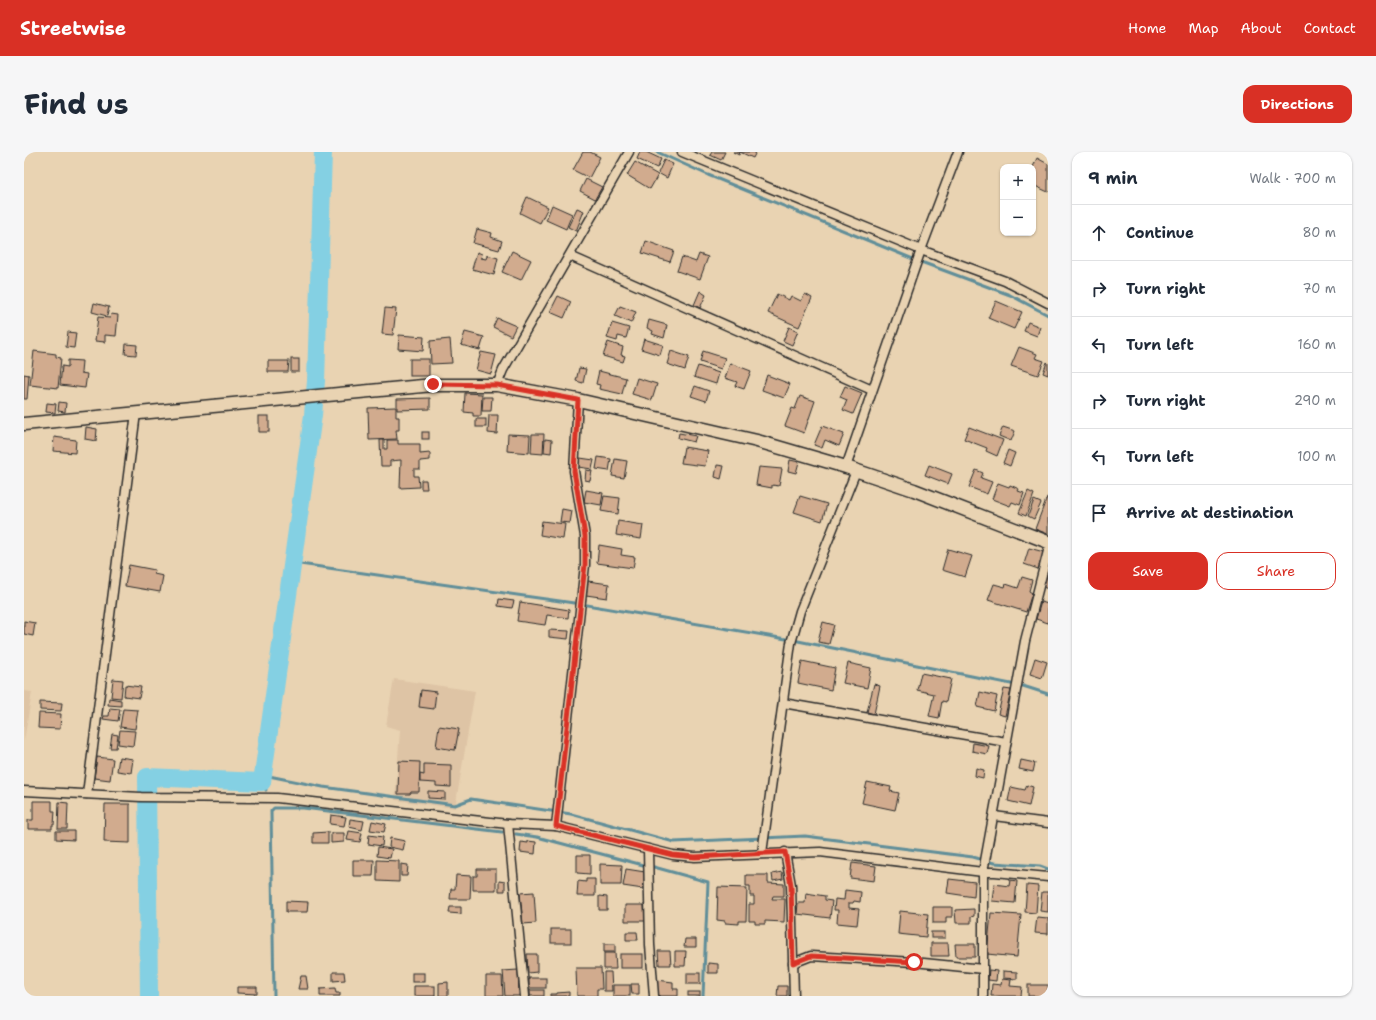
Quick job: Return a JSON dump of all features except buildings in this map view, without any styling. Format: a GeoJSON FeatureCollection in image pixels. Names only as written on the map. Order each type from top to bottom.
{"type":"FeatureCollection","features":[{"type":"Feature","properties":{"kind":"street"},"geometry":{"type":"LineString","coordinates":[[497,385],[503,370],[629,152]]}},
{"type":"Feature","properties":{"kind":"street"},"geometry":{"type":"LineString","coordinates":[[682,152],[921,250],[1005,281],[1048,303]]}},
{"type":"Feature","properties":{"kind":"street"},"geometry":{"type":"LineString","coordinates":[[762,853],[791,643],[800,611],[851,469],[872,390],[921,250],[958,152]]}},
{"type":"Feature","properties":{"kind":"street"},"geometry":{"type":"LineString","coordinates":[[570,256],[872,390]]}},
{"type":"Feature","properties":{"kind":"street"},"geometry":{"type":"LineString","coordinates":[[24,424],[433,384],[497,385],[578,400],[757,441],[851,469],[914,490],[1048,542]]}},
{"type":"Feature","properties":{"kind":"street"},"geometry":{"type":"LineString","coordinates":[[556,826],[585,565],[585,536],[574,471],[578,400]]}},
{"type":"Feature","properties":{"kind":"street"},"geometry":{"type":"LineString","coordinates":[[87,794],[136,413]]}},
{"type":"Feature","properties":{"kind":"street"},"geometry":{"type":"LineString","coordinates":[[983,996],[983,872],[1025,641],[1048,551]]}},
{"type":"Feature","properties":{"kind":"street"},"geometry":{"type":"LineString","coordinates":[[782,704],[1006,742]]}},
{"type":"Feature","properties":{"kind":"street"},"geometry":{"type":"LineString","coordinates":[[24,791],[153,797],[277,798],[508,824],[556,826],[673,855],[695,857],[785,852],[820,852],[983,872],[1048,877]]}},
{"type":"Feature","properties":{"kind":"street"},"geometry":{"type":"LineString","coordinates":[[994,816],[1048,823]]}},
{"type":"Feature","properties":{"kind":"street"},"geometry":{"type":"LineString","coordinates":[[508,824],[525,996]]}},
{"type":"Feature","properties":{"kind":"street"},"geometry":{"type":"LineString","coordinates":[[648,849],[650,945],[654,996]]}},
{"type":"Feature","properties":{"kind":"street"},"geometry":{"type":"LineString","coordinates":[[785,852],[791,885],[794,996]]}},
{"type":"Feature","properties":{"kind":"street"},"geometry":{"type":"LineString","coordinates":[[793,963],[811,956],[914,962],[983,969]]}},
{"type":"Feature","properties":{"kind":"shaded area"},"geometry":{"type":"Polygon","coordinates":[[[394,679],[475,691],[455,808],[395,800],[400,730],[386,726],[394,679]]]}},
{"type":"Feature","properties":{"kind":"shaded area"},"geometry":{"type":"Polygon","coordinates":[[[24,691],[32,692],[24,741],[24,691]]]}},
{"type":"Feature","properties":{"kind":"waterway"},"geometry":{"type":"LineString","coordinates":[[149,996],[147,777],[262,782],[313,415],[316,381],[323,152]]}},
{"type":"Feature","properties":{"kind":"waterway"},"geometry":{"type":"LineString","coordinates":[[657,152],[708,175],[913,259],[1010,295],[1048,315]]}},
{"type":"Feature","properties":{"kind":"waterway"},"geometry":{"type":"LineString","coordinates":[[293,563],[574,603]]}},
{"type":"Feature","properties":{"kind":"waterway"},"geometry":{"type":"LineString","coordinates":[[587,605],[786,639]]}},
{"type":"Feature","properties":{"kind":"waterway"},"geometry":{"type":"LineString","coordinates":[[798,641],[1011,684]]}},
{"type":"Feature","properties":{"kind":"waterway"},"geometry":{"type":"LineString","coordinates":[[1023,686],[1048,694]]}},
{"type":"Feature","properties":{"kind":"waterway"},"geometry":{"type":"LineString","coordinates":[[264,775],[323,787],[455,805],[471,799],[571,814],[674,842],[805,836],[973,857],[994,863],[1040,866],[1048,869]]}},
{"type":"Feature","properties":{"kind":"waterway"},"geometry":{"type":"LineString","coordinates":[[262,782],[266,790]]}},
{"type":"Feature","properties":{"kind":"waterway"},"geometry":{"type":"LineString","coordinates":[[274,996],[271,811],[274,808],[303,808],[502,832]]}},
{"type":"Feature","properties":{"kind":"waterway"},"geometry":{"type":"LineString","coordinates":[[516,834],[537,837],[643,865]]}},
{"type":"Feature","properties":{"kind":"waterway"},"geometry":{"type":"LineString","coordinates":[[654,867],[708,882],[703,996]]}},
{"type":"Feature","properties":{"kind":"route"},"geometry":{"type":"LineString","coordinates":[[433,384],[497,385],[578,400],[574,471],[585,536],[585,565],[556,826],[673,855],[695,857],[785,852],[791,885],[793,963],[811,956],[914,962]]}}]}
